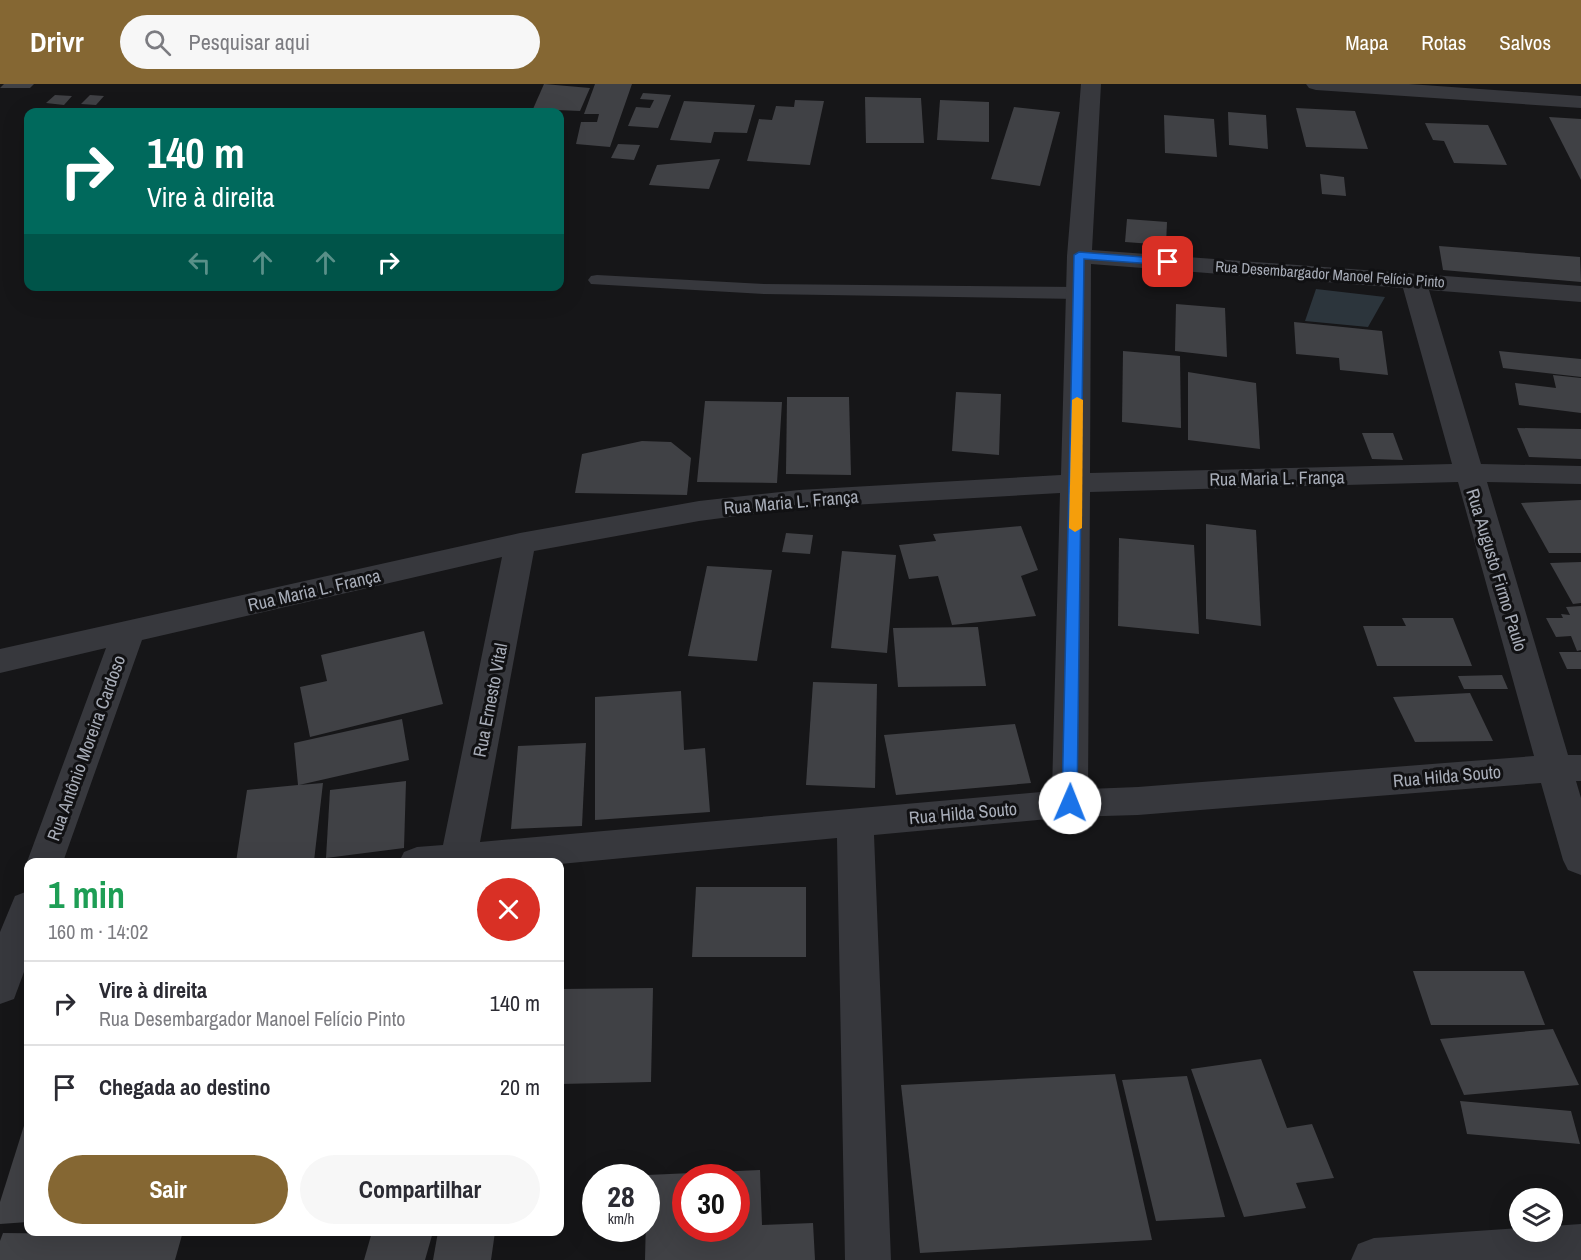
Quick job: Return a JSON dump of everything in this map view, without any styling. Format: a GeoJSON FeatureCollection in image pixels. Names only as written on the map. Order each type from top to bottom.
{"type":"FeatureCollection","features":[{"type":"Feature","properties":{"kind":"street"},"geometry":{"type":"LineString","coordinates":[[1070,803],[1079,255],[1091,84]]}},
{"type":"Feature","properties":{"kind":"street"},"geometry":{"type":"LineString","coordinates":[[1316,84],[1581,102]]}},
{"type":"Feature","properties":{"kind":"street","name":"Rua Desembargador Manoel Felício Pinto"},"geometry":{"type":"LineString","coordinates":[[1079,255],[1581,294]]}},
{"type":"Feature","properties":{"kind":"street","name":"Rua Augusto Firmo Paulo"},"geometry":{"type":"LineString","coordinates":[[1414,281],[1468,473],[1569,768],[1581,860]]}},
{"type":"Feature","properties":{"kind":"street","name":"Rua Maria L. França"},"geometry":{"type":"LineString","coordinates":[[0,661],[520,543],[699,511],[799,499],[1076,483],[1468,473],[1581,475]]}},
{"type":"Feature","properties":{"kind":"street","name":"Rua Ernesto Vital"},"geometry":{"type":"LineString","coordinates":[[459,858],[520,543]]}},
{"type":"Feature","properties":{"kind":"street","name":"Rua Antônio Moreira Cardoso"},"geometry":{"type":"LineString","coordinates":[[46,858],[128,633]]}},
{"type":"Feature","properties":{"kind":"street","name":"Rua Hilda Souto"},"geometry":{"type":"LineString","coordinates":[[480,858],[1070,803],[1137,801],[1569,768]]}},
{"type":"Feature","properties":{"kind":"street"},"geometry":{"type":"LineString","coordinates":[[855,822],[868,1260]]}},
{"type":"Feature","properties":{"kind":"street"},"geometry":{"type":"LineString","coordinates":[[0,987],[24,922]]}},
{"type":"Feature","properties":{"kind":"street"},"geometry":{"type":"LineString","coordinates":[[1374,1260],[1581,1246]]}},
{"type":"Feature","properties":{"kind":"lane"},"geometry":{"type":"LineString","coordinates":[[597,280],[764,289],[1078,293]]}},
{"type":"Feature","properties":{"kind":"shaded area"},"geometry":{"type":"Polygon","coordinates":[[[1316,289],[1385,297],[1368,327],[1305,321],[1316,289]]]}},
{"type":"Feature","properties":{"kind":"building"},"geometry":{"type":"Polygon","coordinates":[[[4,84],[34,84],[30,88],[0,88],[4,84]]]}},
{"type":"Feature","properties":{"kind":"building"},"geometry":{"type":"Polygon","coordinates":[[[544,84],[590,88],[580,111],[564,110],[564,108],[533,108],[544,84]]]}},
{"type":"Feature","properties":{"kind":"building"},"geometry":{"type":"Polygon","coordinates":[[[595,84],[632,84],[610,147],[576,144],[581,122],[597,122],[599,114],[584,114],[595,84]]]}},
{"type":"Feature","properties":{"kind":"building"},"geometry":{"type":"Polygon","coordinates":[[[643,93],[671,95],[658,128],[628,126],[636,107],[650,108],[654,100],[640,99],[643,93]]]}},
{"type":"Feature","properties":{"kind":"building"},"geometry":{"type":"Polygon","coordinates":[[[55,95],[72,96],[64,105],[46,103],[55,95]]]}},
{"type":"Feature","properties":{"kind":"building"},"geometry":{"type":"Polygon","coordinates":[[[90,95],[104,96],[96,105],[81,104],[90,95]]]}},
{"type":"Feature","properties":{"kind":"building"},"geometry":{"type":"Polygon","coordinates":[[[865,97],[921,98],[924,143],[866,143],[865,97]]]}},
{"type":"Feature","properties":{"kind":"building"},"geometry":{"type":"Polygon","coordinates":[[[795,100],[824,101],[810,165],[747,161],[759,119],[772,120],[776,106],[794,107],[795,100]]]}},
{"type":"Feature","properties":{"kind":"building"},"geometry":{"type":"Polygon","coordinates":[[[940,100],[989,102],[989,142],[937,140],[940,100]]]}},
{"type":"Feature","properties":{"kind":"building"},"geometry":{"type":"Polygon","coordinates":[[[684,101],[755,105],[747,133],[714,132],[711,143],[670,140],[684,101]]]}},
{"type":"Feature","properties":{"kind":"building"},"geometry":{"type":"Polygon","coordinates":[[[1014,107],[1060,112],[1040,186],[991,179],[1014,107]]]}},
{"type":"Feature","properties":{"kind":"building"},"geometry":{"type":"Polygon","coordinates":[[[1296,108],[1355,111],[1368,149],[1306,147],[1296,108]]]}},
{"type":"Feature","properties":{"kind":"building"},"geometry":{"type":"Polygon","coordinates":[[[1228,112],[1266,115],[1268,149],[1229,145],[1228,112]]]}},
{"type":"Feature","properties":{"kind":"building"},"geometry":{"type":"Polygon","coordinates":[[[1164,115],[1214,119],[1217,157],[1165,153],[1164,115]]]}},
{"type":"Feature","properties":{"kind":"building"},"geometry":{"type":"Polygon","coordinates":[[[1549,117],[1581,119],[1581,180],[1549,117]]]}},
{"type":"Feature","properties":{"kind":"building"},"geometry":{"type":"Polygon","coordinates":[[[1425,123],[1488,125],[1507,165],[1454,163],[1444,141],[1433,140],[1425,123]]]}},
{"type":"Feature","properties":{"kind":"building"},"geometry":{"type":"Polygon","coordinates":[[[618,144],[640,145],[634,160],[611,158],[618,144]]]}},
{"type":"Feature","properties":{"kind":"building"},"geometry":{"type":"Polygon","coordinates":[[[720,159],[709,189],[649,185],[657,165],[720,159]]]}},
{"type":"Feature","properties":{"kind":"building"},"geometry":{"type":"Polygon","coordinates":[[[1320,174],[1344,177],[1346,196],[1322,194],[1320,174]]]}},
{"type":"Feature","properties":{"kind":"building"},"geometry":{"type":"Polygon","coordinates":[[[1127,219],[1167,222],[1166,245],[1125,242],[1127,219]]]}},
{"type":"Feature","properties":{"kind":"building"},"geometry":{"type":"Polygon","coordinates":[[[1439,246],[1580,257],[1581,282],[1443,270],[1439,246]]]}},
{"type":"Feature","properties":{"kind":"building"},"geometry":{"type":"Polygon","coordinates":[[[1176,304],[1225,308],[1227,357],[1175,351],[1176,304]]]}},
{"type":"Feature","properties":{"kind":"building"},"geometry":{"type":"Polygon","coordinates":[[[1294,322],[1382,331],[1388,375],[1340,370],[1339,358],[1296,354],[1294,322]]]}},
{"type":"Feature","properties":{"kind":"building"},"geometry":{"type":"Polygon","coordinates":[[[1123,351],[1180,356],[1181,428],[1122,422],[1123,351]]]}},
{"type":"Feature","properties":{"kind":"building"},"geometry":{"type":"Polygon","coordinates":[[[1499,351],[1581,359],[1581,377],[1503,368],[1499,351]]]}},
{"type":"Feature","properties":{"kind":"building"},"geometry":{"type":"Polygon","coordinates":[[[1188,372],[1256,383],[1260,449],[1188,440],[1188,372]]]}},
{"type":"Feature","properties":{"kind":"building"},"geometry":{"type":"Polygon","coordinates":[[[1553,375],[1581,378],[1581,413],[1519,405],[1515,383],[1556,388],[1553,375]]]}},
{"type":"Feature","properties":{"kind":"building"},"geometry":{"type":"Polygon","coordinates":[[[956,392],[1001,394],[999,455],[952,451],[956,392]]]}},
{"type":"Feature","properties":{"kind":"building"},"geometry":{"type":"Polygon","coordinates":[[[787,397],[849,397],[851,475],[786,474],[787,397]]]}},
{"type":"Feature","properties":{"kind":"building"},"geometry":{"type":"Polygon","coordinates":[[[705,401],[782,402],[777,483],[697,482],[705,401]]]}},
{"type":"Feature","properties":{"kind":"building"},"geometry":{"type":"Polygon","coordinates":[[[1517,428],[1581,429],[1581,459],[1529,457],[1517,428]]]}},
{"type":"Feature","properties":{"kind":"building"},"geometry":{"type":"Polygon","coordinates":[[[1362,433],[1393,433],[1403,460],[1372,459],[1362,433]]]}},
{"type":"Feature","properties":{"kind":"building"},"geometry":{"type":"Polygon","coordinates":[[[642,441],[671,442],[691,458],[687,495],[575,493],[582,454],[642,441]]]}},
{"type":"Feature","properties":{"kind":"building"},"geometry":{"type":"Polygon","coordinates":[[[1581,500],[1581,553],[1549,553],[1521,503],[1581,500]]]}},
{"type":"Feature","properties":{"kind":"building"},"geometry":{"type":"Polygon","coordinates":[[[1206,524],[1256,530],[1261,626],[1206,619],[1206,524]]]}},
{"type":"Feature","properties":{"kind":"building"},"geometry":{"type":"Polygon","coordinates":[[[1021,526],[1038,570],[1021,576],[1036,616],[952,625],[938,576],[909,579],[899,545],[936,541],[933,534],[1021,526]]]}},
{"type":"Feature","properties":{"kind":"building"},"geometry":{"type":"Polygon","coordinates":[[[786,533],[813,535],[810,554],[782,552],[786,533]]]}},
{"type":"Feature","properties":{"kind":"building"},"geometry":{"type":"Polygon","coordinates":[[[1119,538],[1194,545],[1199,634],[1118,626],[1119,538]]]}},
{"type":"Feature","properties":{"kind":"building"},"geometry":{"type":"Polygon","coordinates":[[[842,551],[896,555],[887,653],[831,648],[842,551]]]}},
{"type":"Feature","properties":{"kind":"building"},"geometry":{"type":"Polygon","coordinates":[[[1581,562],[1581,603],[1573,604],[1550,563],[1581,562]]]}},
{"type":"Feature","properties":{"kind":"building"},"geometry":{"type":"Polygon","coordinates":[[[707,566],[772,570],[757,661],[688,656],[707,566]]]}},
{"type":"Feature","properties":{"kind":"building"},"geometry":{"type":"Polygon","coordinates":[[[1581,606],[1581,650],[1577,651],[1571,636],[1556,637],[1546,618],[1563,618],[1561,614],[1570,615],[1566,607],[1581,606]]]}},
{"type":"Feature","properties":{"kind":"building"},"geometry":{"type":"Polygon","coordinates":[[[1402,618],[1453,618],[1472,666],[1377,666],[1363,626],[1406,626],[1402,618]]]}},
{"type":"Feature","properties":{"kind":"building"},"geometry":{"type":"Polygon","coordinates":[[[978,627],[986,686],[898,687],[893,628],[978,627]]]}},
{"type":"Feature","properties":{"kind":"building"},"geometry":{"type":"Polygon","coordinates":[[[424,631],[443,704],[310,737],[300,687],[327,681],[321,655],[424,631]]]}},
{"type":"Feature","properties":{"kind":"building"},"geometry":{"type":"Polygon","coordinates":[[[1559,652],[1581,652],[1581,669],[1567,669],[1559,652]]]}},
{"type":"Feature","properties":{"kind":"building"},"geometry":{"type":"Polygon","coordinates":[[[1502,675],[1508,689],[1464,689],[1458,676],[1502,675]]]}},
{"type":"Feature","properties":{"kind":"building"},"geometry":{"type":"Polygon","coordinates":[[[813,682],[877,684],[875,788],[806,785],[813,682]]]}},
{"type":"Feature","properties":{"kind":"building"},"geometry":{"type":"Polygon","coordinates":[[[681,691],[684,750],[705,748],[710,812],[595,820],[595,697],[681,691]]]}},
{"type":"Feature","properties":{"kind":"building"},"geometry":{"type":"Polygon","coordinates":[[[1470,693],[1493,741],[1415,742],[1393,697],[1470,693]]]}},
{"type":"Feature","properties":{"kind":"building"},"geometry":{"type":"Polygon","coordinates":[[[402,719],[409,760],[299,785],[323,783],[314,858],[237,858],[247,790],[298,785],[294,743],[402,719]]]}},
{"type":"Feature","properties":{"kind":"building"},"geometry":{"type":"Polygon","coordinates":[[[1015,724],[1031,783],[896,795],[884,735],[1015,724]]]}},
{"type":"Feature","properties":{"kind":"building"},"geometry":{"type":"Polygon","coordinates":[[[586,743],[582,826],[511,829],[518,746],[586,743]]]}},
{"type":"Feature","properties":{"kind":"building"},"geometry":{"type":"Polygon","coordinates":[[[406,781],[404,848],[326,858],[330,790],[406,781]]]}},
{"type":"Feature","properties":{"kind":"building"},"geometry":{"type":"Polygon","coordinates":[[[696,887],[806,887],[806,957],[692,957],[696,887]]]}},
{"type":"Feature","properties":{"kind":"building"},"geometry":{"type":"Polygon","coordinates":[[[1413,971],[1524,971],[1545,1025],[1431,1025],[1413,971]]]}},
{"type":"Feature","properties":{"kind":"building"},"geometry":{"type":"Polygon","coordinates":[[[653,988],[651,1082],[564,1084],[564,989],[653,988]]]}},
{"type":"Feature","properties":{"kind":"building"},"geometry":{"type":"Polygon","coordinates":[[[1553,1029],[1579,1085],[1464,1095],[1440,1039],[1553,1029]]]}},
{"type":"Feature","properties":{"kind":"building"},"geometry":{"type":"Polygon","coordinates":[[[1261,1059],[1287,1128],[1312,1124],[1334,1178],[1296,1183],[1306,1208],[1244,1217],[1191,1069],[1261,1059]]]}},
{"type":"Feature","properties":{"kind":"building"},"geometry":{"type":"Polygon","coordinates":[[[1115,1074],[1152,1240],[920,1253],[901,1085],[1115,1074]]]}},
{"type":"Feature","properties":{"kind":"building"},"geometry":{"type":"Polygon","coordinates":[[[1187,1076],[1225,1217],[1156,1221],[1122,1080],[1187,1076]]]}},
{"type":"Feature","properties":{"kind":"building"},"geometry":{"type":"Polygon","coordinates":[[[1460,1101],[1571,1111],[1580,1144],[1467,1134],[1460,1101]]]}},
{"type":"Feature","properties":{"kind":"building"},"geometry":{"type":"Polygon","coordinates":[[[24,1126],[24,1222],[0,1224],[0,1202],[24,1126]]]}},
{"type":"Feature","properties":{"kind":"building"},"geometry":{"type":"Polygon","coordinates":[[[750,1170],[760,1170],[762,1225],[813,1223],[815,1260],[645,1260],[645,1242],[660,1242],[660,1174],[672,1174],[672,1242],[750,1242],[750,1170]]]}},
{"type":"Feature","properties":{"kind":"building"},"geometry":{"type":"Polygon","coordinates":[[[3,1233],[24,1233],[24,1236],[182,1236],[175,1260],[0,1260],[0,1241],[3,1233]]]}},
{"type":"Feature","properties":{"kind":"building"},"geometry":{"type":"Polygon","coordinates":[[[371,1236],[432,1236],[425,1260],[364,1260],[371,1236]]]}},
{"type":"Feature","properties":{"kind":"building"},"geometry":{"type":"Polygon","coordinates":[[[437,1236],[494,1236],[491,1260],[433,1260],[437,1236]]]}},
{"type":"Feature","properties":{"kind":"slow traffic"},"geometry":{"type":"LineString","coordinates":[[1075,528],[1077,400]]}},
{"type":"Feature","properties":{"kind":"route"},"geometry":{"type":"LineString","coordinates":[[1070,803],[1079,255],[1168,262]]}}]}
